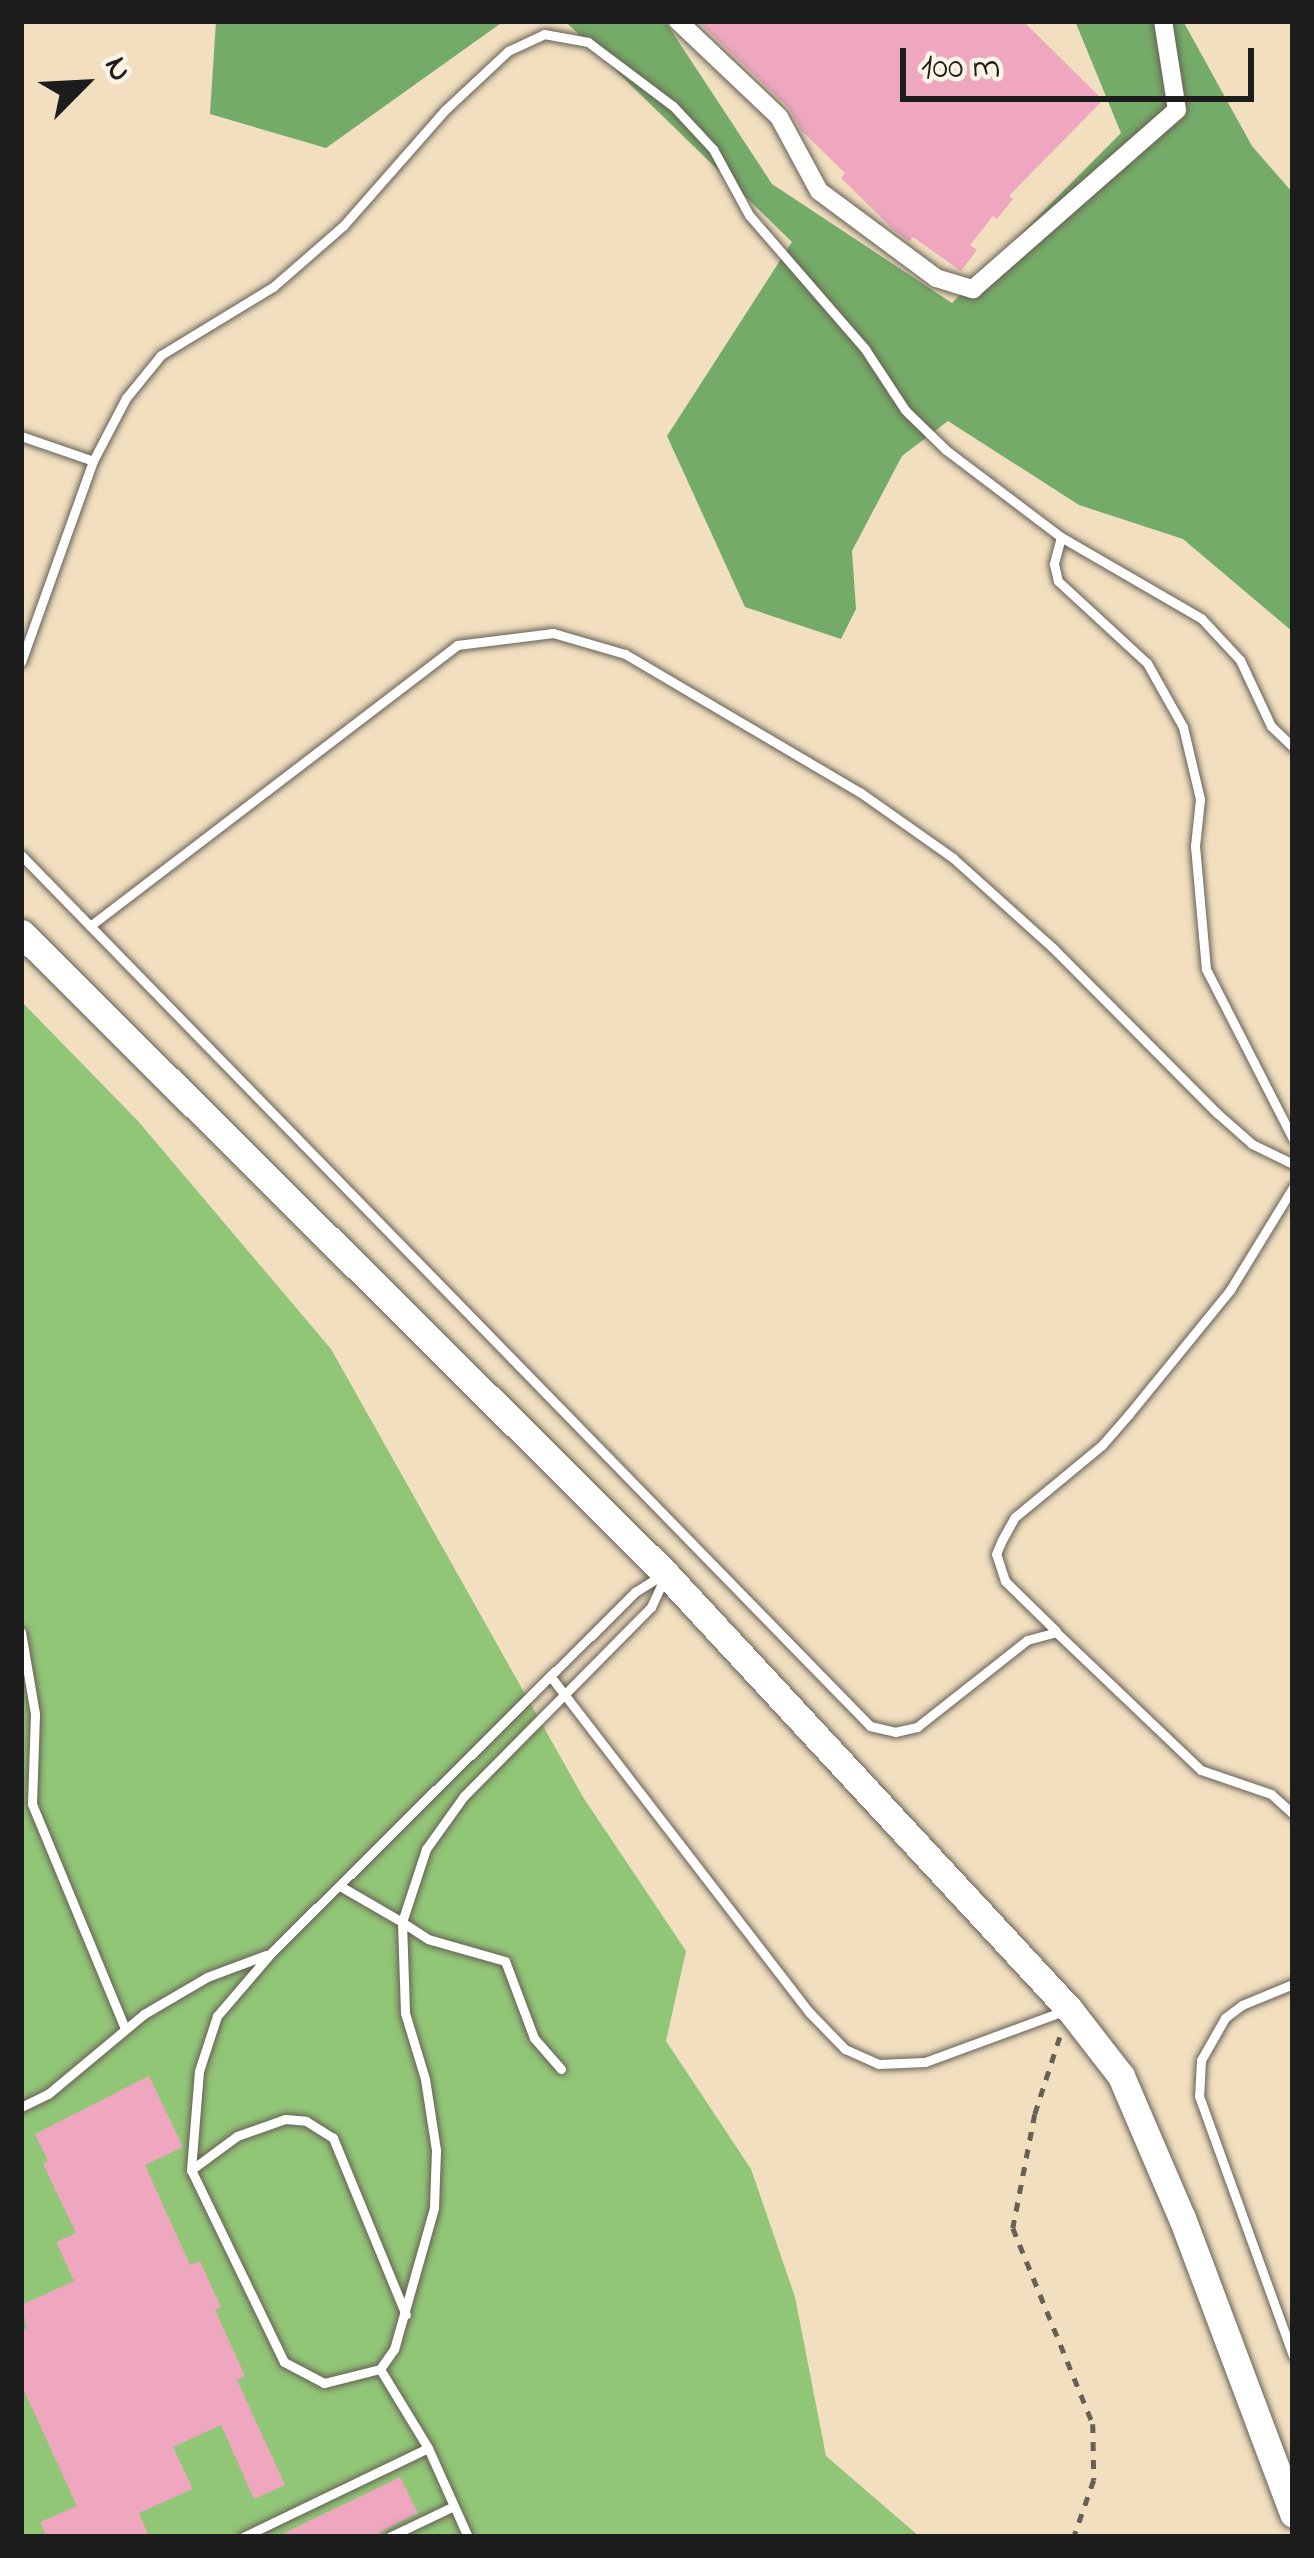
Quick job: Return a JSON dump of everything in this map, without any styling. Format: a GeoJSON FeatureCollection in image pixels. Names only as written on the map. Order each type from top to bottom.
{"type":"FeatureCollection","features":[{"type":"Feature","properties":{"kind":"street"},"geometry":{"type":"LineString","coordinates":[[678,21],[779,117],[819,191],[936,278],[973,289],[1177,110],[1163,21]]}},
{"type":"Feature","properties":{"kind":"street"},"geometry":{"type":"LineString","coordinates":[[21,933],[666,1574],[1070,2009],[1121,2075],[1182,2218],[1293,2514]]}},
{"type":"Feature","properties":{"kind":"lane"},"geometry":{"type":"LineString","coordinates":[[21,662],[93,461],[126,398],[160,356],[273,287],[343,226],[445,110],[508,51],[544,34],[587,42],[673,106],[713,149],[749,214],[865,349],[905,410],[946,450],[1061,537],[1201,618],[1240,660],[1271,726],[1293,747]]}},
{"type":"Feature","properties":{"kind":"lane"},"geometry":{"type":"LineString","coordinates":[[21,436],[93,461]]}},
{"type":"Feature","properties":{"kind":"lane"},"geometry":{"type":"LineString","coordinates":[[1061,537],[1054,564],[1058,581],[1147,663],[1183,727],[1200,799],[1195,846],[1206,969],[1293,1139]]}},
{"type":"Feature","properties":{"kind":"lane"},"geometry":{"type":"LineString","coordinates":[[90,926],[457,645],[553,633],[625,654],[861,793],[953,858],[1053,948],[1217,1113],[1252,1144],[1293,1164]]}},
{"type":"Feature","properties":{"kind":"lane"},"geometry":{"type":"LineString","coordinates":[[21,855],[870,1726],[895,1732],[917,1727],[1028,1640],[1056,1631]]}},
{"type":"Feature","properties":{"kind":"lane"},"geometry":{"type":"LineString","coordinates":[[1293,1187],[1230,1290],[1102,1445],[1016,1517],[996,1554],[1005,1581],[1201,1770],[1271,1795],[1293,1814]]}},
{"type":"Feature","properties":{"kind":"lane"},"geometry":{"type":"LineString","coordinates":[[666,1574],[651,1607],[464,1796],[426,1849],[402,1922],[405,2013],[425,2079],[436,2150],[434,2208],[394,2349],[380,2369],[324,2383],[284,2362],[190,2170],[199,2071],[217,2016],[271,1953],[635,1592],[666,1574]]}},
{"type":"Feature","properties":{"kind":"lane"},"geometry":{"type":"LineString","coordinates":[[21,1632],[35,1714],[32,1804],[125,2029]]}},
{"type":"Feature","properties":{"kind":"lane"},"geometry":{"type":"LineString","coordinates":[[550,1677],[809,2012],[845,2049],[879,2064],[925,2062],[1070,2009]]}},
{"type":"Feature","properties":{"kind":"lane"},"geometry":{"type":"LineString","coordinates":[[340,1886],[428,1940],[506,1961],[534,2038],[561,2069]]}},
{"type":"Feature","properties":{"kind":"lane"},"geometry":{"type":"LineString","coordinates":[[21,2108],[48,2094],[125,2029],[207,1977],[271,1953]]}},
{"type":"Feature","properties":{"kind":"lane"},"geometry":{"type":"LineString","coordinates":[[1293,1984],[1225,2018],[1202,2060],[1199,2096],[1293,2355]]}},
{"type":"Feature","properties":{"kind":"lane"},"geometry":{"type":"LineString","coordinates":[[190,2170],[237,2136],[285,2119],[306,2122],[333,2138],[406,2315]]}},
{"type":"Feature","properties":{"kind":"lane"},"geometry":{"type":"LineString","coordinates":[[380,2369],[428,2448],[468,2537]]}},
{"type":"Feature","properties":{"kind":"lane"},"geometry":{"type":"LineString","coordinates":[[243,2537],[428,2448]]}},
{"type":"Feature","properties":{"kind":"lane"},"geometry":{"type":"LineString","coordinates":[[389,2537],[454,2506]]}},
{"type":"Feature","properties":{"kind":"path"},"geometry":{"type":"LineString","coordinates":[[1070,2009],[1035,2114],[1012,2228],[1093,2425],[1094,2480],[1074,2537]]}},
{"type":"Feature","properties":{"kind":"green space"},"geometry":{"type":"Polygon","coordinates":[[[216,21],[504,21],[326,148],[210,114],[216,21]]]}},
{"type":"Feature","properties":{"kind":"green space"},"geometry":{"type":"Polygon","coordinates":[[[565,21],[665,21],[772,184],[952,303],[1121,133],[1075,21],[1183,21],[1252,146],[1293,193],[1293,632],[1183,539],[1079,505],[948,421],[902,456],[852,551],[856,609],[841,639],[745,607],[667,436],[792,242],[565,21]]]}},
{"type":"Feature","properties":{"kind":"green space"},"geometry":{"type":"Polygon","coordinates":[[[21,1001],[138,1121],[331,1349],[583,1797],[686,1951],[666,2041],[751,2169],[795,2297],[826,2456],[920,2537],[21,2537],[21,1001]]]}},
{"type":"Feature","properties":{"kind":"building"},"geometry":{"type":"Polygon","coordinates":[[[698,21],[1023,21],[1103,100],[1009,196],[1013,199],[970,245],[977,250],[961,271],[913,237],[909,241],[895,231],[841,178],[845,173],[802,131],[788,107],[698,21]]]}},
{"type":"Feature","properties":{"kind":"building"},"geometry":{"type":"Polygon","coordinates":[[[149,2076],[183,2147],[145,2165],[190,2265],[200,2261],[221,2307],[215,2310],[245,2376],[237,2380],[285,2485],[254,2499],[221,2425],[173,2447],[193,2489],[139,2513],[149,2537],[47,2537],[40,2522],[77,2506],[21,2384],[21,2331],[27,2328],[21,2305],[74,2281],[56,2242],[76,2233],[43,2164],[48,2161],[35,2134],[149,2076]]]}},
{"type":"Feature","properties":{"kind":"building"},"geometry":{"type":"Polygon","coordinates":[[[400,2477],[418,2513],[371,2537],[276,2537],[400,2477]]]}}]}
